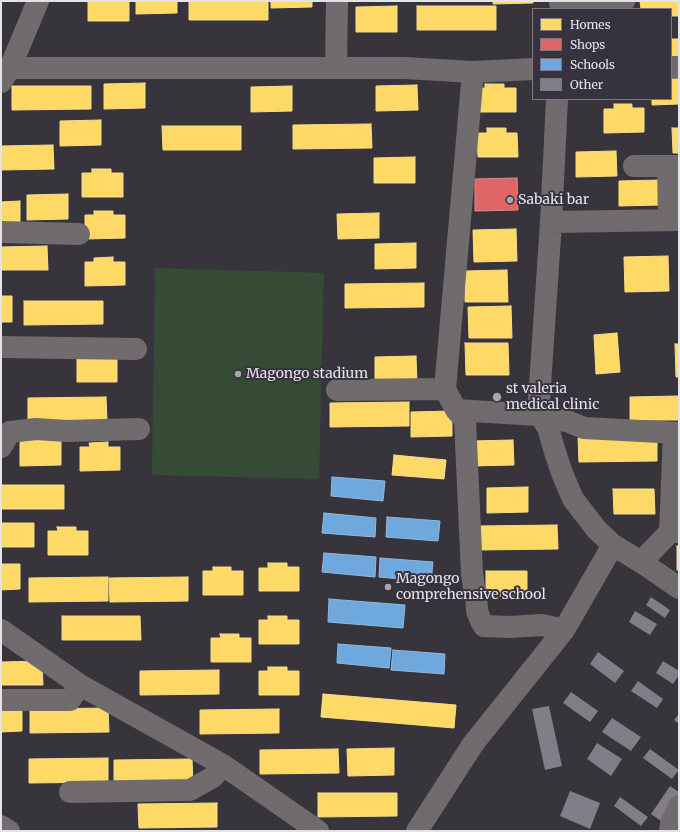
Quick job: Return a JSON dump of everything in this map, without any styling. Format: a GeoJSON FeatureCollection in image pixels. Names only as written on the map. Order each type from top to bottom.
{"type":"FeatureCollection","features":[{"type":"Feature","properties":{"kind":"main road"},"geometry":{"type":"LineString","coordinates":[[1,826],[9,831]]}},
{"type":"Feature","properties":{"kind":"street"},"geometry":{"type":"LineString","coordinates":[[38,1],[6,75],[336,68],[405,68],[473,72],[532,69]]}},
{"type":"Feature","properties":{"kind":"street"},"geometry":{"type":"LineString","coordinates":[[336,68],[337,1]]}},
{"type":"Feature","properties":{"kind":"street"},"geometry":{"type":"LineString","coordinates":[[560,4],[607,6],[624,1]]}},
{"type":"Feature","properties":{"kind":"street"},"geometry":{"type":"LineString","coordinates":[[473,72],[445,389],[456,410],[465,420],[472,573],[476,592],[477,611],[484,626],[510,627],[542,625],[564,630]]}},
{"type":"Feature","properties":{"kind":"street"},"geometry":{"type":"LineString","coordinates":[[557,100],[540,416],[548,428],[559,466],[573,498],[597,530],[613,545],[679,588]]}},
{"type":"Feature","properties":{"kind":"street"},"geometry":{"type":"LineString","coordinates":[[551,222],[674,220],[674,166],[634,166]]}},
{"type":"Feature","properties":{"kind":"street"},"geometry":{"type":"LineString","coordinates":[[1,232],[79,234]]}},
{"type":"Feature","properties":{"kind":"street"},"geometry":{"type":"LineString","coordinates":[[1,347],[136,349]]}},
{"type":"Feature","properties":{"kind":"street"},"geometry":{"type":"LineString","coordinates":[[336,390],[445,389]]}},
{"type":"Feature","properties":{"kind":"street"},"geometry":{"type":"LineString","coordinates":[[456,410],[540,416],[567,421],[584,428],[676,433],[674,532],[641,562]]}},
{"type":"Feature","properties":{"kind":"street"},"geometry":{"type":"LineString","coordinates":[[1,447],[10,432],[36,429],[66,431],[138,429]]}},
{"type":"Feature","properties":{"kind":"street"},"geometry":{"type":"LineString","coordinates":[[418,831],[473,744],[564,630],[613,545]]}},
{"type":"Feature","properties":{"kind":"street"},"geometry":{"type":"LineString","coordinates":[[1,630],[80,685],[223,765],[318,831]]}},
{"type":"Feature","properties":{"kind":"street"},"geometry":{"type":"LineString","coordinates":[[1,700],[70,700],[80,685]]}},
{"type":"Feature","properties":{"kind":"street"},"geometry":{"type":"LineString","coordinates":[[70,792],[190,790],[213,777],[223,765]]}},
{"type":"Feature","properties":{"kind":"street"},"geometry":{"type":"LineString","coordinates":[[670,831],[671,824],[679,806]]}},
{"type":"Feature","properties":{"kind":"green space","name":"Magongo stadium"},"geometry":{"type":"Polygon","coordinates":[[[155,268],[324,273],[319,479],[152,475],[155,268]]]}},
{"type":"Feature","properties":{"kind":"building: Homes"},"geometry":{"type":"Polygon","coordinates":[[[88,1],[129,1],[129,21],[88,21],[88,1]]]}},
{"type":"Feature","properties":{"kind":"building: Homes"},"geometry":{"type":"Polygon","coordinates":[[[136,1],[177,1],[177,13],[136,14],[136,1]]]}},
{"type":"Feature","properties":{"kind":"building: Homes"},"geometry":{"type":"Polygon","coordinates":[[[189,1],[268,1],[268,20],[189,20],[189,1]]]}},
{"type":"Feature","properties":{"kind":"building: Homes"},"geometry":{"type":"Polygon","coordinates":[[[271,1],[312,1],[312,7],[271,8],[271,1]]]}},
{"type":"Feature","properties":{"kind":"building: Homes"},"geometry":{"type":"Polygon","coordinates":[[[493,1],[533,1],[533,3],[493,4],[493,1]]]}},
{"type":"Feature","properties":{"kind":"building: Homes"},"geometry":{"type":"Polygon","coordinates":[[[640,1],[679,1],[679,16],[672,16],[672,8],[641,8],[640,1]]]}},
{"type":"Feature","properties":{"kind":"building: Homes"},"geometry":{"type":"Polygon","coordinates":[[[397,6],[397,32],[356,32],[356,7],[397,6]]]}},
{"type":"Feature","properties":{"kind":"building: Homes"},"geometry":{"type":"Polygon","coordinates":[[[417,6],[496,6],[496,30],[417,30],[417,6]]]}},
{"type":"Feature","properties":{"kind":"building: Homes"},"geometry":{"type":"Polygon","coordinates":[[[672,39],[679,39],[679,63],[672,63],[672,39]]]}},
{"type":"Feature","properties":{"kind":"building: Homes"},"geometry":{"type":"Polygon","coordinates":[[[672,79],[679,79],[679,104],[652,105],[652,100],[672,100],[672,79]]]}},
{"type":"Feature","properties":{"kind":"building: Homes"},"geometry":{"type":"Polygon","coordinates":[[[145,83],[145,108],[104,109],[104,84],[145,83]]]}},
{"type":"Feature","properties":{"kind":"building: Homes"},"geometry":{"type":"Polygon","coordinates":[[[485,84],[504,84],[504,88],[516,88],[516,112],[476,112],[475,88],[485,88],[485,84]]]}},
{"type":"Feature","properties":{"kind":"building: Homes"},"geometry":{"type":"Polygon","coordinates":[[[417,85],[418,110],[376,111],[376,86],[417,85]]]}},
{"type":"Feature","properties":{"kind":"building: Homes"},"geometry":{"type":"Polygon","coordinates":[[[12,86],[91,86],[91,109],[12,110],[12,86]]]}},
{"type":"Feature","properties":{"kind":"building: Homes"},"geometry":{"type":"Polygon","coordinates":[[[292,86],[292,111],[251,112],[251,87],[292,86]]]}},
{"type":"Feature","properties":{"kind":"building: Homes"},"geometry":{"type":"Polygon","coordinates":[[[614,104],[632,104],[632,108],[644,108],[644,132],[604,133],[604,109],[614,109],[614,104]]]}},
{"type":"Feature","properties":{"kind":"building: Homes"},"geometry":{"type":"Polygon","coordinates":[[[101,120],[101,145],[60,146],[60,121],[101,120]]]}},
{"type":"Feature","properties":{"kind":"building: Homes"},"geometry":{"type":"Polygon","coordinates":[[[371,124],[372,148],[293,149],[293,125],[371,124]]]}},
{"type":"Feature","properties":{"kind":"building: Homes"},"geometry":{"type":"Polygon","coordinates":[[[162,126],[241,126],[241,150],[163,150],[162,126]]]}},
{"type":"Feature","properties":{"kind":"building: Homes"},"geometry":{"type":"Polygon","coordinates":[[[487,128],[506,128],[506,133],[517,133],[518,157],[478,157],[477,133],[487,133],[487,128]]]}},
{"type":"Feature","properties":{"kind":"building: Homes"},"geometry":{"type":"Polygon","coordinates":[[[672,128],[679,128],[679,153],[673,153],[672,128]]]}},
{"type":"Feature","properties":{"kind":"building: Homes"},"geometry":{"type":"Polygon","coordinates":[[[53,145],[54,169],[1,170],[1,146],[53,145]]]}},
{"type":"Feature","properties":{"kind":"building: Homes"},"geometry":{"type":"Polygon","coordinates":[[[616,151],[617,176],[576,177],[576,152],[616,151]]]}},
{"type":"Feature","properties":{"kind":"building: Homes"},"geometry":{"type":"Polygon","coordinates":[[[415,157],[415,183],[374,183],[374,158],[415,157]]]}},
{"type":"Feature","properties":{"kind":"building: Homes"},"geometry":{"type":"Polygon","coordinates":[[[92,169],[111,169],[111,173],[123,173],[123,197],[82,197],[82,173],[92,173],[92,169]]]}},
{"type":"Feature","properties":{"kind":"building: Homes"},"geometry":{"type":"Polygon","coordinates":[[[660,180],[660,205],[619,206],[619,181],[660,180]]]}},
{"type":"Feature","properties":{"kind":"building: Homes"},"geometry":{"type":"Polygon","coordinates":[[[68,194],[68,219],[27,220],[27,195],[68,194]]]}},
{"type":"Feature","properties":{"kind":"building: Homes"},"geometry":{"type":"Polygon","coordinates":[[[20,201],[20,225],[1,226],[1,202],[20,201]]]}},
{"type":"Feature","properties":{"kind":"building: Homes"},"geometry":{"type":"Polygon","coordinates":[[[94,211],[113,211],[113,215],[125,215],[125,238],[85,239],[85,215],[94,215],[94,211]]]}},
{"type":"Feature","properties":{"kind":"building: Homes"},"geometry":{"type":"Polygon","coordinates":[[[379,213],[379,238],[338,239],[337,214],[379,213]]]}},
{"type":"Feature","properties":{"kind":"building: Homes"},"geometry":{"type":"Polygon","coordinates":[[[516,229],[517,261],[474,262],[473,230],[516,229]]]}},
{"type":"Feature","properties":{"kind":"building: Homes"},"geometry":{"type":"Polygon","coordinates":[[[416,243],[416,268],[375,269],[375,244],[416,243]]]}},
{"type":"Feature","properties":{"kind":"building: Homes"},"geometry":{"type":"Polygon","coordinates":[[[47,246],[48,270],[1,270],[1,247],[47,246]]]}},
{"type":"Feature","properties":{"kind":"building: Homes"},"geometry":{"type":"Polygon","coordinates":[[[668,256],[669,291],[625,292],[624,257],[668,256]]]}},
{"type":"Feature","properties":{"kind":"building: Homes"},"geometry":{"type":"Polygon","coordinates":[[[113,257],[113,262],[125,262],[125,285],[85,286],[85,262],[94,262],[94,258],[113,257]]]}},
{"type":"Feature","properties":{"kind":"building: Homes"},"geometry":{"type":"Polygon","coordinates":[[[507,270],[508,302],[465,302],[465,271],[507,270]]]}},
{"type":"Feature","properties":{"kind":"building: Homes"},"geometry":{"type":"Polygon","coordinates":[[[424,283],[424,307],[345,308],[345,284],[424,283]]]}},
{"type":"Feature","properties":{"kind":"building: Homes"},"geometry":{"type":"Polygon","coordinates":[[[1,296],[12,296],[12,322],[1,322],[1,296]]]}},
{"type":"Feature","properties":{"kind":"building: Homes"},"geometry":{"type":"Polygon","coordinates":[[[24,301],[103,301],[103,324],[24,325],[24,301]]]}},
{"type":"Feature","properties":{"kind":"building: Homes"},"geometry":{"type":"Polygon","coordinates":[[[511,306],[512,338],[469,338],[468,307],[511,306]]]}},
{"type":"Feature","properties":{"kind":"building: Homes"},"geometry":{"type":"Polygon","coordinates":[[[617,333],[620,372],[596,374],[594,335],[617,333]]]}},
{"type":"Feature","properties":{"kind":"building: Homes"},"geometry":{"type":"Polygon","coordinates":[[[465,343],[508,343],[509,375],[466,375],[465,343]]]}},
{"type":"Feature","properties":{"kind":"building: Homes"},"geometry":{"type":"Polygon","coordinates":[[[675,344],[679,344],[679,377],[676,377],[675,344]]]}},
{"type":"Feature","properties":{"kind":"building: Homes"},"geometry":{"type":"Polygon","coordinates":[[[416,356],[417,382],[375,382],[375,357],[416,356]]]}},
{"type":"Feature","properties":{"kind":"building: Homes"},"geometry":{"type":"Polygon","coordinates":[[[77,358],[117,358],[117,382],[77,382],[77,358]]]}},
{"type":"Feature","properties":{"kind":"building: Homes"},"geometry":{"type":"Polygon","coordinates":[[[679,396],[679,420],[630,420],[630,397],[679,396]]]}},
{"type":"Feature","properties":{"kind":"building: Homes"},"geometry":{"type":"Polygon","coordinates":[[[106,397],[107,420],[28,421],[28,398],[106,397]]]}},
{"type":"Feature","properties":{"kind":"building: Homes"},"geometry":{"type":"Polygon","coordinates":[[[409,402],[409,426],[330,427],[330,403],[409,402]]]}},
{"type":"Feature","properties":{"kind":"building: Homes"},"geometry":{"type":"Polygon","coordinates":[[[452,411],[452,436],[411,437],[411,412],[452,411]]]}},
{"type":"Feature","properties":{"kind":"building: Homes"},"geometry":{"type":"Polygon","coordinates":[[[657,437],[657,461],[579,462],[578,438],[657,437]]]}},
{"type":"Feature","properties":{"kind":"building: Homes"},"geometry":{"type":"Polygon","coordinates":[[[20,440],[61,440],[61,465],[20,466],[20,440]]]}},
{"type":"Feature","properties":{"kind":"building: Homes"},"geometry":{"type":"Polygon","coordinates":[[[513,440],[514,465],[472,466],[472,441],[513,440]]]}},
{"type":"Feature","properties":{"kind":"building: Homes"},"geometry":{"type":"Polygon","coordinates":[[[108,442],[108,447],[120,447],[120,470],[80,471],[80,447],[90,447],[89,443],[108,442]]]}},
{"type":"Feature","properties":{"kind":"building: Homes"},"geometry":{"type":"Polygon","coordinates":[[[394,455],[446,460],[444,479],[392,475],[394,455]]]}},
{"type":"Feature","properties":{"kind":"building: Homes"},"geometry":{"type":"Polygon","coordinates":[[[1,485],[64,485],[64,509],[1,509],[1,485]]]}},
{"type":"Feature","properties":{"kind":"building: Homes"},"geometry":{"type":"Polygon","coordinates":[[[528,487],[528,512],[487,513],[487,488],[528,487]]]}},
{"type":"Feature","properties":{"kind":"building: Homes"},"geometry":{"type":"Polygon","coordinates":[[[613,489],[654,489],[655,514],[614,514],[613,489]]]}},
{"type":"Feature","properties":{"kind":"building: Homes"},"geometry":{"type":"Polygon","coordinates":[[[1,523],[34,523],[34,547],[1,547],[1,523]]]}},
{"type":"Feature","properties":{"kind":"building: Homes"},"geometry":{"type":"Polygon","coordinates":[[[557,525],[558,549],[479,550],[479,526],[557,525]]]}},
{"type":"Feature","properties":{"kind":"building: Homes"},"geometry":{"type":"Polygon","coordinates":[[[57,527],[76,527],[76,531],[88,531],[88,555],[48,555],[48,531],[58,531],[57,527]]]}},
{"type":"Feature","properties":{"kind":"building: Homes"},"geometry":{"type":"Polygon","coordinates":[[[677,546],[679,546],[679,570],[677,570],[677,546]]]}},
{"type":"Feature","properties":{"kind":"building: Homes"},"geometry":{"type":"Polygon","coordinates":[[[268,563],[287,563],[287,567],[299,567],[299,591],[259,591],[259,568],[268,568],[268,563]]]}},
{"type":"Feature","properties":{"kind":"building: Homes"},"geometry":{"type":"Polygon","coordinates":[[[1,564],[20,564],[20,589],[1,590],[1,564]]]}},
{"type":"Feature","properties":{"kind":"building: Homes"},"geometry":{"type":"Polygon","coordinates":[[[213,567],[231,567],[231,571],[243,571],[243,595],[203,595],[203,571],[213,571],[213,567]]]}},
{"type":"Feature","properties":{"kind":"building: Homes"},"geometry":{"type":"Polygon","coordinates":[[[486,571],[527,571],[527,596],[486,597],[486,571]]]}},
{"type":"Feature","properties":{"kind":"building: Homes"},"geometry":{"type":"Polygon","coordinates":[[[108,577],[108,601],[29,602],[29,578],[108,577]]]}},
{"type":"Feature","properties":{"kind":"building: Homes"},"geometry":{"type":"Polygon","coordinates":[[[188,577],[188,601],[110,602],[109,578],[188,577]]]}},
{"type":"Feature","properties":{"kind":"building: Homes"},"geometry":{"type":"Polygon","coordinates":[[[62,616],[140,616],[141,640],[62,640],[62,616]]]}},
{"type":"Feature","properties":{"kind":"building: Homes"},"geometry":{"type":"Polygon","coordinates":[[[268,616],[287,616],[287,620],[299,620],[299,644],[259,644],[259,620],[268,620],[268,616]]]}},
{"type":"Feature","properties":{"kind":"building: Homes"},"geometry":{"type":"Polygon","coordinates":[[[220,634],[239,634],[239,638],[251,638],[251,662],[211,662],[211,638],[221,638],[220,634]]]}},
{"type":"Feature","properties":{"kind":"building: Homes"},"geometry":{"type":"Polygon","coordinates":[[[42,661],[43,685],[1,685],[1,662],[42,661]]]}},
{"type":"Feature","properties":{"kind":"building: Homes"},"geometry":{"type":"Polygon","coordinates":[[[268,667],[287,667],[287,671],[299,671],[299,695],[259,695],[259,671],[268,671],[268,667]]]}},
{"type":"Feature","properties":{"kind":"building: Homes"},"geometry":{"type":"Polygon","coordinates":[[[219,670],[219,694],[140,695],[140,671],[219,670]]]}},
{"type":"Feature","properties":{"kind":"building: Homes"},"geometry":{"type":"Polygon","coordinates":[[[323,694],[456,705],[454,728],[321,717],[323,694]]]}},
{"type":"Feature","properties":{"kind":"building: Homes"},"geometry":{"type":"Polygon","coordinates":[[[22,707],[22,731],[1,732],[1,708],[22,707]]]}},
{"type":"Feature","properties":{"kind":"building: Homes"},"geometry":{"type":"Polygon","coordinates":[[[108,708],[109,732],[30,733],[30,709],[108,708]]]}},
{"type":"Feature","properties":{"kind":"building: Homes"},"geometry":{"type":"Polygon","coordinates":[[[279,709],[279,733],[200,734],[200,710],[279,709]]]}},
{"type":"Feature","properties":{"kind":"building: Homes"},"geometry":{"type":"Polygon","coordinates":[[[394,748],[394,775],[348,776],[347,749],[394,748]]]}},
{"type":"Feature","properties":{"kind":"building: Homes"},"geometry":{"type":"Polygon","coordinates":[[[338,749],[339,773],[260,774],[260,750],[338,749]]]}},
{"type":"Feature","properties":{"kind":"building: Homes"},"geometry":{"type":"Polygon","coordinates":[[[108,758],[108,782],[29,783],[29,759],[108,758]]]}},
{"type":"Feature","properties":{"kind":"building: Homes"},"geometry":{"type":"Polygon","coordinates":[[[192,759],[193,783],[114,784],[114,760],[192,759]]]}},
{"type":"Feature","properties":{"kind":"building: Homes"},"geometry":{"type":"Polygon","coordinates":[[[318,793],[397,793],[397,816],[318,817],[318,793]]]}},
{"type":"Feature","properties":{"kind":"building: Homes"},"geometry":{"type":"Polygon","coordinates":[[[217,803],[217,827],[139,828],[138,804],[217,803]]]}},
{"type":"Feature","properties":{"kind":"building: Shops"},"geometry":{"type":"Polygon","coordinates":[[[517,178],[518,210],[475,211],[475,179],[517,178]]]}},
{"type":"Feature","properties":{"kind":"building: Schools"},"geometry":{"type":"Polygon","coordinates":[[[332,477],[385,481],[383,501],[331,496],[332,477]]]}},
{"type":"Feature","properties":{"kind":"building: Schools"},"geometry":{"type":"Polygon","coordinates":[[[324,513],[376,518],[375,537],[322,533],[324,513]]]}},
{"type":"Feature","properties":{"kind":"building: Schools"},"geometry":{"type":"Polygon","coordinates":[[[387,517],[440,521],[438,541],[386,537],[387,517]]]}},
{"type":"Feature","properties":{"kind":"building: Schools"},"geometry":{"type":"Polygon","coordinates":[[[324,553],[376,557],[375,577],[322,572],[324,553]]]}},
{"type":"Feature","properties":{"kind":"building: Schools"},"geometry":{"type":"Polygon","coordinates":[[[380,558],[433,562],[431,582],[379,577],[380,558]]]}},
{"type":"Feature","properties":{"kind":"building: Schools"},"geometry":{"type":"Polygon","coordinates":[[[329,599],[405,605],[403,628],[328,622],[329,599]]]}},
{"type":"Feature","properties":{"kind":"building: Schools"},"geometry":{"type":"Polygon","coordinates":[[[338,644],[391,648],[389,668],[337,663],[338,644]]]}},
{"type":"Feature","properties":{"kind":"building: Schools"},"geometry":{"type":"Polygon","coordinates":[[[393,650],[445,654],[444,674],[391,670],[393,650]]]}},
{"type":"Feature","properties":{"kind":"building: Other"},"geometry":{"type":"Polygon","coordinates":[[[651,597],[670,610],[665,618],[646,605],[651,597]]]}},
{"type":"Feature","properties":{"kind":"building: Other"},"geometry":{"type":"Polygon","coordinates":[[[635,611],[657,624],[650,635],[629,622],[635,611]]]}},
{"type":"Feature","properties":{"kind":"building: Other"},"geometry":{"type":"Polygon","coordinates":[[[598,652],[624,671],[615,683],[590,664],[598,652]]]}},
{"type":"Feature","properties":{"kind":"building: Other"},"geometry":{"type":"Polygon","coordinates":[[[663,661],[679,671],[679,675],[673,684],[656,673],[663,661]]]}},
{"type":"Feature","properties":{"kind":"building: Other"},"geometry":{"type":"Polygon","coordinates":[[[638,681],[663,699],[657,708],[631,691],[638,681]]]}},
{"type":"Feature","properties":{"kind":"building: Other"},"geometry":{"type":"Polygon","coordinates":[[[571,692],[598,711],[590,722],[563,703],[571,692]]]}},
{"type":"Feature","properties":{"kind":"building: Other"},"geometry":{"type":"Polygon","coordinates":[[[549,706],[562,766],[545,770],[532,709],[549,706]]]}},
{"type":"Feature","properties":{"kind":"building: Other"},"geometry":{"type":"Polygon","coordinates":[[[679,714],[679,724],[674,720],[679,714]]]}},
{"type":"Feature","properties":{"kind":"building: Other"},"geometry":{"type":"Polygon","coordinates":[[[612,718],[641,737],[631,751],[602,732],[612,718]]]}},
{"type":"Feature","properties":{"kind":"building: Other"},"geometry":{"type":"Polygon","coordinates":[[[597,743],[622,759],[611,776],[587,759],[597,743]]]}},
{"type":"Feature","properties":{"kind":"building: Other"},"geometry":{"type":"Polygon","coordinates":[[[650,749],[679,770],[672,779],[643,758],[650,749]]]}},
{"type":"Feature","properties":{"kind":"building: Other"},"geometry":{"type":"Polygon","coordinates":[[[670,786],[679,793],[661,821],[651,814],[670,786]]]}},
{"type":"Feature","properties":{"kind":"building: Other"},"geometry":{"type":"Polygon","coordinates":[[[570,791],[600,803],[590,829],[560,816],[570,791]]]}},
{"type":"Feature","properties":{"kind":"building: Other"},"geometry":{"type":"Polygon","coordinates":[[[620,797],[648,817],[641,826],[614,806],[620,797]]]}},
{"type":"Feature","properties":{"kind":"place","name":"Sabaki bar"},"geometry":{"type":"Point","coordinates":[510,200]}},
{"type":"Feature","properties":{"kind":"place","name":"Magongo stadium"},"geometry":{"type":"Point","coordinates":[238,374]}},
{"type":"Feature","properties":{"kind":"place","name":"st valeria medical clinic"},"geometry":{"type":"Point","coordinates":[497,397]}},
{"type":"Feature","properties":{"kind":"place","name":"Magongo comprehensive school"},"geometry":{"type":"Point","coordinates":[388,587]}}]}
